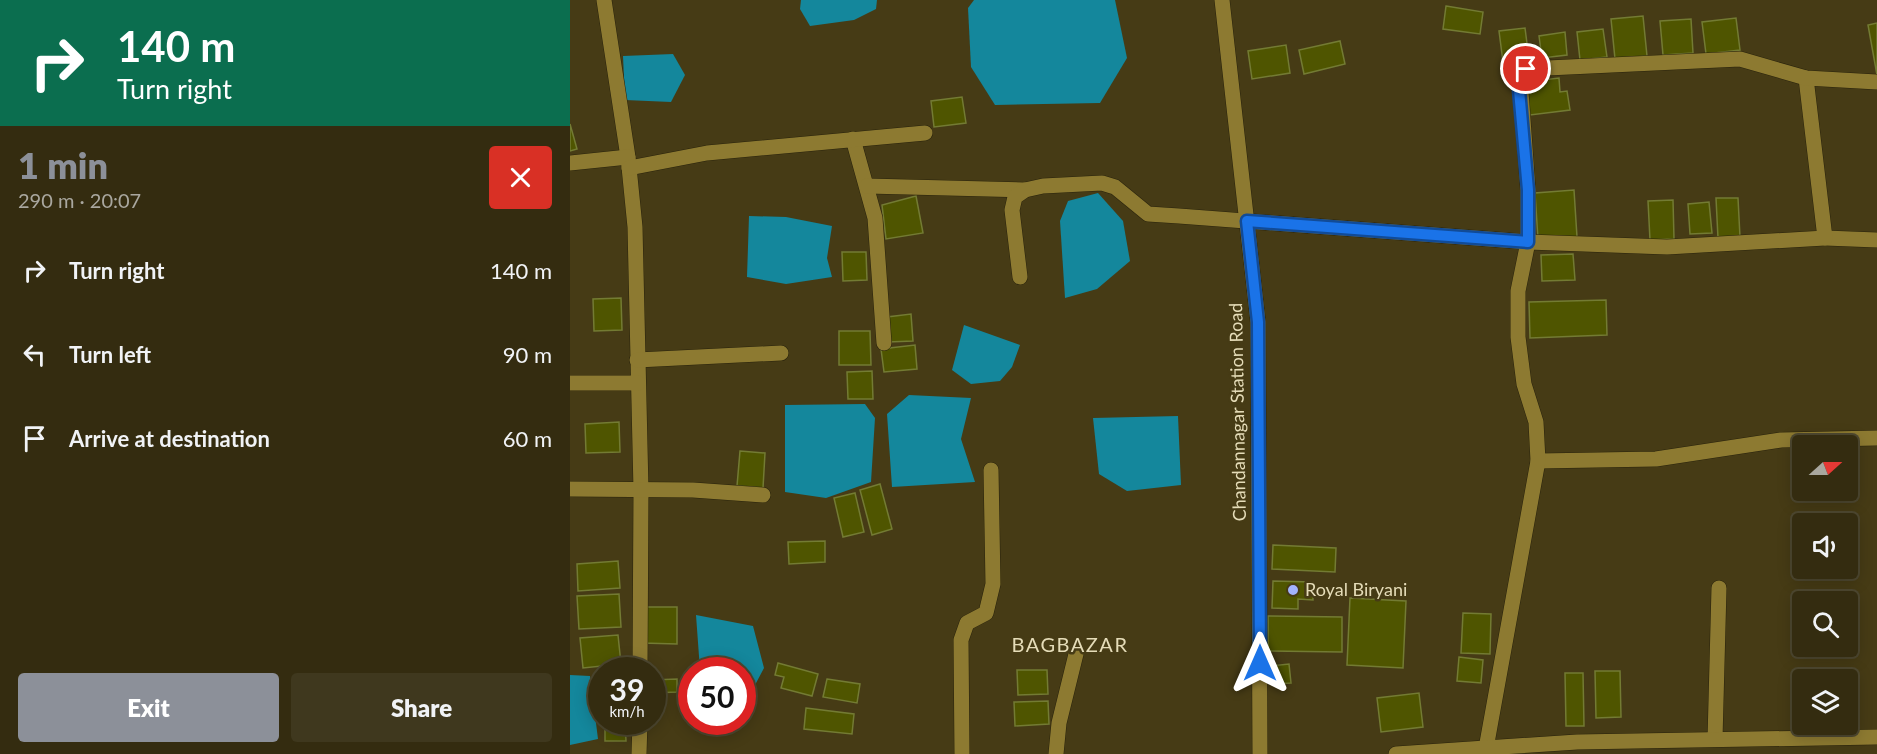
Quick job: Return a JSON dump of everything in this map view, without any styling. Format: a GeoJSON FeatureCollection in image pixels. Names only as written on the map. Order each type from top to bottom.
{"type":"FeatureCollection","features":[{"type":"Feature","properties":{"kind":"street"},"geometry":{"type":"LineString","coordinates":[[604,0],[629,162],[635,227],[641,490],[640,657]]}},
{"type":"Feature","properties":{"kind":"street","name":"Chandannagar Station Road"},"geometry":{"type":"LineString","coordinates":[[1222,0],[1258,322],[1260,754]]}},
{"type":"Feature","properties":{"kind":"street"},"geometry":{"type":"LineString","coordinates":[[1486,752],[1539,461],[1536,422],[1524,384],[1518,337],[1518,291],[1528,242],[1528,190],[1519,90],[1520,77],[1526,69],[1740,59],[1806,78],[1877,82]]}},
{"type":"Feature","properties":{"kind":"street"},"geometry":{"type":"LineString","coordinates":[[1806,78],[1825,238]]}},
{"type":"Feature","properties":{"kind":"street"},"geometry":{"type":"LineString","coordinates":[[570,163],[629,162],[925,133]]}},
{"type":"Feature","properties":{"kind":"street"},"geometry":{"type":"LineString","coordinates":[[853,139],[867,186],[879,248],[884,343]]}},
{"type":"Feature","properties":{"kind":"street"},"geometry":{"type":"LineString","coordinates":[[867,186],[1025,190],[1043,186],[1102,183],[1115,187],[1148,214],[1528,242],[1667,246],[1825,238],[1877,240]]}},
{"type":"Feature","properties":{"kind":"street"},"geometry":{"type":"LineString","coordinates":[[1020,277],[1012,210],[1015,197],[1025,190]]}},
{"type":"Feature","properties":{"kind":"street"},"geometry":{"type":"LineString","coordinates":[[637,360],[781,353]]}},
{"type":"Feature","properties":{"kind":"street"},"geometry":{"type":"LineString","coordinates":[[570,382],[638,383]]}},
{"type":"Feature","properties":{"kind":"street"},"geometry":{"type":"LineString","coordinates":[[1539,461],[1656,459],[1781,440],[1877,438]]}},
{"type":"Feature","properties":{"kind":"street"},"geometry":{"type":"LineString","coordinates":[[962,754],[961,640],[967,623],[986,614],[993,584],[991,470]]}},
{"type":"Feature","properties":{"kind":"street"},"geometry":{"type":"LineString","coordinates":[[570,489],[693,490],[763,495]]}},
{"type":"Feature","properties":{"kind":"street"},"geometry":{"type":"LineString","coordinates":[[1715,739],[1719,588]]}},
{"type":"Feature","properties":{"kind":"street"},"geometry":{"type":"LineString","coordinates":[[1056,754],[1059,723],[1076,654]]}},
{"type":"Feature","properties":{"kind":"street"},"geometry":{"type":"LineString","coordinates":[[639,754],[640,735]]}},
{"type":"Feature","properties":{"kind":"street"},"geometry":{"type":"LineString","coordinates":[[1396,754],[1486,752],[1577,742],[1877,737]]}},
{"type":"Feature","properties":{"kind":"water"},"geometry":{"type":"Polygon","coordinates":[[[801,0],[877,0],[876,9],[854,20],[810,26],[800,9],[801,0]]]}},
{"type":"Feature","properties":{"kind":"water"},"geometry":{"type":"Polygon","coordinates":[[[974,0],[1115,0],[1127,58],[1100,103],[995,105],[971,67],[968,8],[974,0]]]}},
{"type":"Feature","properties":{"kind":"water"},"geometry":{"type":"Polygon","coordinates":[[[673,54],[685,75],[671,102],[625,100],[623,56],[673,54]]]}},
{"type":"Feature","properties":{"kind":"water"},"geometry":{"type":"Polygon","coordinates":[[[1098,193],[1123,221],[1130,261],[1097,289],[1065,298],[1060,221],[1068,201],[1098,193]]]}},
{"type":"Feature","properties":{"kind":"water"},"geometry":{"type":"Polygon","coordinates":[[[749,216],[786,217],[832,226],[827,258],[832,277],[786,284],[747,277],[749,216]]]}},
{"type":"Feature","properties":{"kind":"water"},"geometry":{"type":"Polygon","coordinates":[[[964,325],[1020,345],[1012,367],[1000,381],[971,384],[952,370],[964,325]]]}},
{"type":"Feature","properties":{"kind":"water"},"geometry":{"type":"Polygon","coordinates":[[[909,395],[971,398],[961,439],[975,482],[892,487],[887,414],[909,395]]]}},
{"type":"Feature","properties":{"kind":"water"},"geometry":{"type":"Polygon","coordinates":[[[865,404],[875,418],[871,482],[826,498],[785,492],[785,405],[865,404]]]}},
{"type":"Feature","properties":{"kind":"water"},"geometry":{"type":"Polygon","coordinates":[[[1178,416],[1181,485],[1127,491],[1099,474],[1093,418],[1178,416]]]}},
{"type":"Feature","properties":{"kind":"water"},"geometry":{"type":"Polygon","coordinates":[[[696,615],[753,626],[764,668],[756,683],[756,657],[699,657],[696,615]]]}},
{"type":"Feature","properties":{"kind":"water"},"geometry":{"type":"Polygon","coordinates":[[[570,675],[588,676],[588,735],[597,735],[598,739],[570,745],[570,675]]]}},
{"type":"Feature","properties":{"kind":"building"},"geometry":{"type":"Polygon","coordinates":[[[1446,6],[1483,12],[1480,34],[1443,29],[1446,6]]]}},
{"type":"Feature","properties":{"kind":"building"},"geometry":{"type":"Polygon","coordinates":[[[1643,16],[1647,56],[1615,59],[1611,19],[1643,16]]]}},
{"type":"Feature","properties":{"kind":"building"},"geometry":{"type":"Polygon","coordinates":[[[1736,18],[1740,50],[1706,54],[1702,22],[1736,18]]]}},
{"type":"Feature","properties":{"kind":"building"},"geometry":{"type":"Polygon","coordinates":[[[1691,19],[1693,53],[1663,55],[1660,21],[1691,19]]]}},
{"type":"Feature","properties":{"kind":"building"},"geometry":{"type":"Polygon","coordinates":[[[1877,23],[1877,75],[1868,25],[1877,23]]]}},
{"type":"Feature","properties":{"kind":"building"},"geometry":{"type":"Polygon","coordinates":[[[1525,28],[1529,59],[1503,62],[1499,31],[1525,28]]]}},
{"type":"Feature","properties":{"kind":"building"},"geometry":{"type":"Polygon","coordinates":[[[1603,29],[1607,57],[1580,60],[1577,32],[1603,29]]]}},
{"type":"Feature","properties":{"kind":"building"},"geometry":{"type":"Polygon","coordinates":[[[1565,32],[1567,55],[1542,58],[1539,36],[1565,32]]]}},
{"type":"Feature","properties":{"kind":"building"},"geometry":{"type":"Polygon","coordinates":[[[1340,41],[1345,64],[1304,74],[1299,50],[1340,41]]]}},
{"type":"Feature","properties":{"kind":"building"},"geometry":{"type":"Polygon","coordinates":[[[1286,45],[1290,73],[1252,79],[1248,51],[1286,45]]]}},
{"type":"Feature","properties":{"kind":"building"},"geometry":{"type":"Polygon","coordinates":[[[1559,78],[1560,92],[1567,91],[1570,110],[1530,115],[1525,82],[1559,78]]]}},
{"type":"Feature","properties":{"kind":"building"},"geometry":{"type":"Polygon","coordinates":[[[962,97],[966,123],[934,127],[931,101],[962,97]]]}},
{"type":"Feature","properties":{"kind":"building"},"geometry":{"type":"Polygon","coordinates":[[[570,124],[577,149],[570,151],[570,124]]]}},
{"type":"Feature","properties":{"kind":"building"},"geometry":{"type":"Polygon","coordinates":[[[1574,190],[1577,237],[1538,239],[1535,193],[1574,190]]]}},
{"type":"Feature","properties":{"kind":"building"},"geometry":{"type":"Polygon","coordinates":[[[916,196],[923,233],[886,239],[882,205],[916,196]]]}},
{"type":"Feature","properties":{"kind":"building"},"geometry":{"type":"Polygon","coordinates":[[[1716,198],[1738,198],[1740,237],[1718,238],[1716,198]]]}},
{"type":"Feature","properties":{"kind":"building"},"geometry":{"type":"Polygon","coordinates":[[[1673,200],[1674,239],[1650,240],[1648,201],[1673,200]]]}},
{"type":"Feature","properties":{"kind":"building"},"geometry":{"type":"Polygon","coordinates":[[[1709,202],[1712,233],[1690,234],[1688,204],[1709,202]]]}},
{"type":"Feature","properties":{"kind":"building"},"geometry":{"type":"Polygon","coordinates":[[[842,252],[866,252],[867,280],[843,281],[842,252]]]}},
{"type":"Feature","properties":{"kind":"building"},"geometry":{"type":"Polygon","coordinates":[[[1573,254],[1575,280],[1542,281],[1541,255],[1573,254]]]}},
{"type":"Feature","properties":{"kind":"building"},"geometry":{"type":"Polygon","coordinates":[[[621,298],[622,330],[594,331],[593,299],[621,298]]]}},
{"type":"Feature","properties":{"kind":"building"},"geometry":{"type":"Polygon","coordinates":[[[1606,300],[1607,335],[1530,338],[1529,302],[1606,300]]]}},
{"type":"Feature","properties":{"kind":"building"},"geometry":{"type":"Polygon","coordinates":[[[911,314],[913,341],[888,342],[887,317],[911,314]]]}},
{"type":"Feature","properties":{"kind":"building"},"geometry":{"type":"Polygon","coordinates":[[[839,331],[870,331],[871,365],[839,365],[839,331]]]}},
{"type":"Feature","properties":{"kind":"building"},"geometry":{"type":"Polygon","coordinates":[[[915,345],[917,369],[884,372],[881,349],[915,345]]]}},
{"type":"Feature","properties":{"kind":"building"},"geometry":{"type":"Polygon","coordinates":[[[872,371],[873,399],[848,399],[847,372],[872,371]]]}},
{"type":"Feature","properties":{"kind":"building"},"geometry":{"type":"Polygon","coordinates":[[[619,422],[620,452],[586,453],[585,424],[619,422]]]}},
{"type":"Feature","properties":{"kind":"building"},"geometry":{"type":"Polygon","coordinates":[[[740,451],[765,453],[763,488],[737,486],[740,451]]]}},
{"type":"Feature","properties":{"kind":"building"},"geometry":{"type":"Polygon","coordinates":[[[880,484],[892,529],[872,535],[860,490],[880,484]]]}},
{"type":"Feature","properties":{"kind":"building"},"geometry":{"type":"Polygon","coordinates":[[[855,493],[864,532],[843,537],[834,498],[855,493]]]}},
{"type":"Feature","properties":{"kind":"building"},"geometry":{"type":"Polygon","coordinates":[[[825,541],[825,562],[789,564],[788,542],[825,541]]]}},
{"type":"Feature","properties":{"kind":"building"},"geometry":{"type":"Polygon","coordinates":[[[1273,545],[1336,548],[1335,572],[1272,569],[1273,545]]]}},
{"type":"Feature","properties":{"kind":"building"},"geometry":{"type":"Polygon","coordinates":[[[618,561],[620,588],[578,591],[577,564],[618,561]]]}},
{"type":"Feature","properties":{"kind":"building","name":"Royal Biryani"},"geometry":{"type":"Polygon","coordinates":[[[1273,581],[1313,582],[1313,600],[1298,599],[1298,609],[1272,608],[1273,581]]]}},
{"type":"Feature","properties":{"kind":"building"},"geometry":{"type":"Polygon","coordinates":[[[619,594],[621,627],[579,629],[577,596],[619,594]]]}},
{"type":"Feature","properties":{"kind":"building"},"geometry":{"type":"Polygon","coordinates":[[[1350,598],[1406,601],[1403,668],[1347,665],[1350,598]]]}},
{"type":"Feature","properties":{"kind":"building"},"geometry":{"type":"Polygon","coordinates":[[[642,607],[677,607],[677,644],[642,643],[642,607]]]}},
{"type":"Feature","properties":{"kind":"building"},"geometry":{"type":"Polygon","coordinates":[[[1463,613],[1491,614],[1490,654],[1461,653],[1463,613]]]}},
{"type":"Feature","properties":{"kind":"building"},"geometry":{"type":"Polygon","coordinates":[[[1268,616],[1342,617],[1342,652],[1268,651],[1268,616]]]}},
{"type":"Feature","properties":{"kind":"building"},"geometry":{"type":"Polygon","coordinates":[[[618,635],[620,657],[588,657],[588,667],[583,668],[580,638],[618,635]]]}},
{"type":"Feature","properties":{"kind":"building"},"geometry":{"type":"Polygon","coordinates":[[[1459,657],[1483,660],[1481,683],[1457,681],[1459,657]]]}},
{"type":"Feature","properties":{"kind":"building"},"geometry":{"type":"Polygon","coordinates":[[[778,663],[818,674],[812,696],[781,688],[784,677],[775,675],[778,663]]]}},
{"type":"Feature","properties":{"kind":"building"},"geometry":{"type":"Polygon","coordinates":[[[1289,664],[1291,683],[1272,684],[1270,666],[1289,664]]]}},
{"type":"Feature","properties":{"kind":"building"},"geometry":{"type":"Polygon","coordinates":[[[1017,670],[1047,670],[1048,694],[1018,695],[1017,670]]]}},
{"type":"Feature","properties":{"kind":"building"},"geometry":{"type":"Polygon","coordinates":[[[1595,671],[1620,671],[1621,717],[1596,718],[1595,671]]]}},
{"type":"Feature","properties":{"kind":"building"},"geometry":{"type":"Polygon","coordinates":[[[1565,673],[1583,673],[1584,726],[1566,726],[1565,673]]]}},
{"type":"Feature","properties":{"kind":"building"},"geometry":{"type":"Polygon","coordinates":[[[666,679],[677,679],[677,692],[666,692],[666,679]]]}},
{"type":"Feature","properties":{"kind":"building"},"geometry":{"type":"Polygon","coordinates":[[[827,679],[860,684],[857,703],[823,697],[827,679]]]}},
{"type":"Feature","properties":{"kind":"building"},"geometry":{"type":"Polygon","coordinates":[[[1419,693],[1423,727],[1381,732],[1377,698],[1419,693]]]}},
{"type":"Feature","properties":{"kind":"building"},"geometry":{"type":"Polygon","coordinates":[[[1048,701],[1049,724],[1015,726],[1014,702],[1048,701]]]}},
{"type":"Feature","properties":{"kind":"building"},"geometry":{"type":"Polygon","coordinates":[[[806,708],[854,714],[852,734],[804,729],[806,708]]]}},
{"type":"Feature","properties":{"kind":"building"},"geometry":{"type":"Polygon","coordinates":[[[605,735],[626,735],[626,741],[605,741],[605,735]]]}},
{"type":"Feature","properties":{"kind":"place","name":"Royal Biryani"},"geometry":{"type":"Point","coordinates":[1293,590]}},
{"type":"Feature","properties":{"kind":"district","name":"BAGBAZAR"},"geometry":{"type":"Point","coordinates":[1070,645]}},
{"type":"Feature","properties":{"kind":"route"},"geometry":{"type":"LineString","coordinates":[[1260,663],[1258,322],[1247,221],[1528,242],[1528,190],[1519,90],[1520,77],[1526,69]]}}]}
